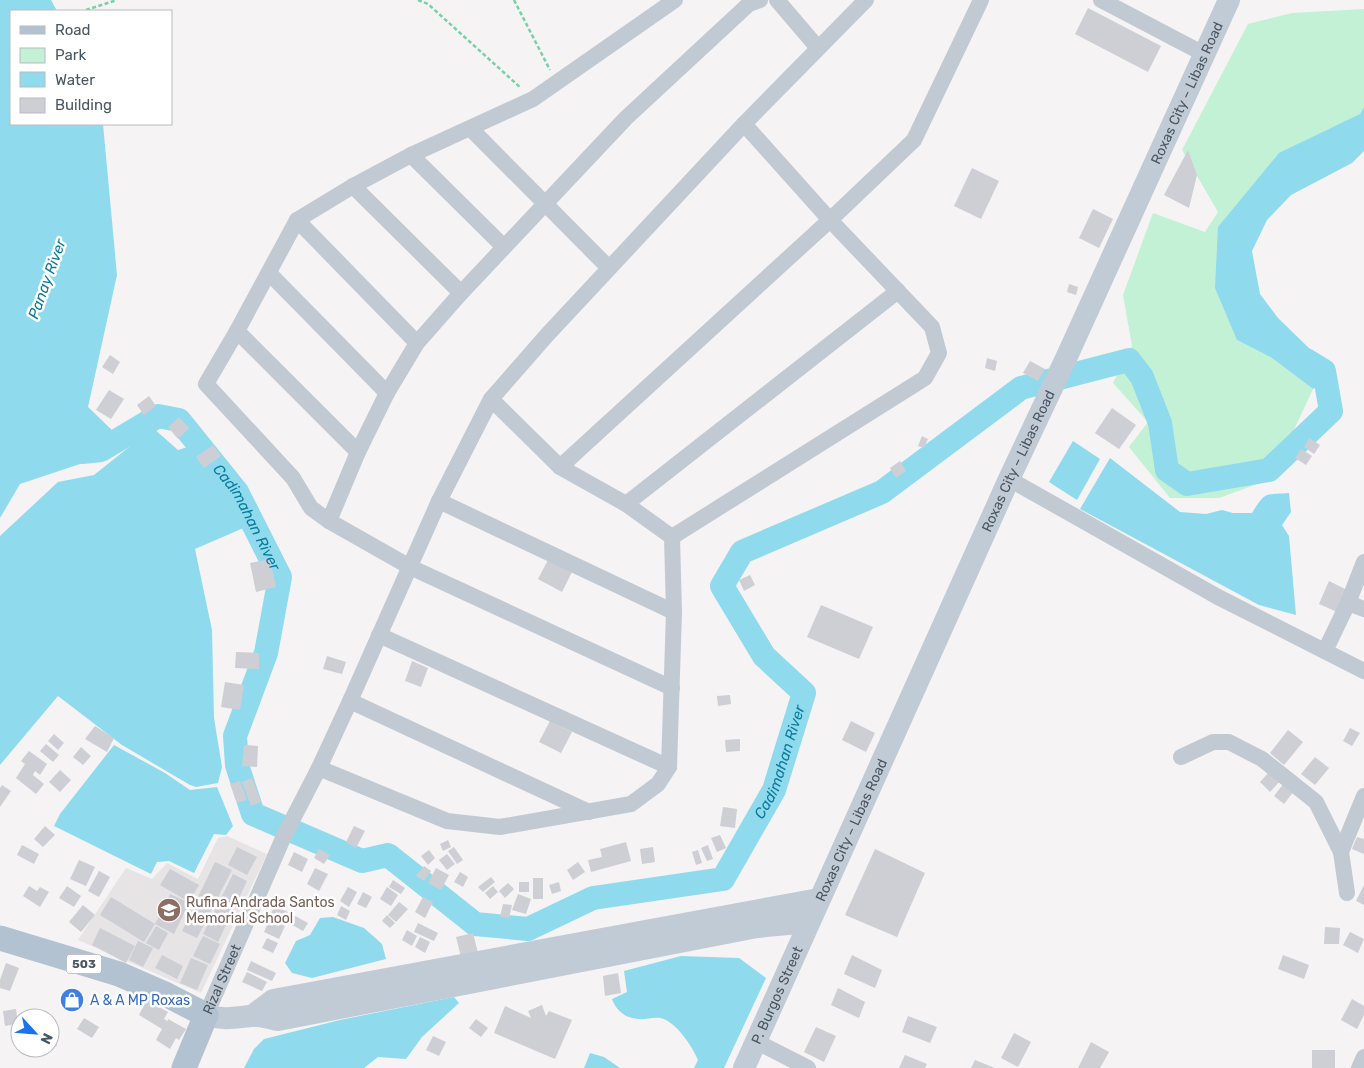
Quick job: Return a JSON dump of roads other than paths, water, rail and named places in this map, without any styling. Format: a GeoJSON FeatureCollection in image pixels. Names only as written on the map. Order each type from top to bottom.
{"type":"FeatureCollection","features":[{"type":"Feature","properties":{"kind":"main road","name":"503"},"geometry":{"type":"LineString","coordinates":[[0,938],[119,974],[206,1015]]}},
{"type":"Feature","properties":{"kind":"main road","name":"Rizal Street"},"geometry":{"type":"LineString","coordinates":[[184,1068],[206,1015]]}},
{"type":"Feature","properties":{"kind":"street"},"geometry":{"type":"LineString","coordinates":[[672,688],[410,567],[329,521],[311,508],[293,478],[206,384],[297,220],[411,155],[472,129],[533,99],[675,0]]}},
{"type":"Feature","properties":{"kind":"street"},"geometry":{"type":"LineString","coordinates":[[329,521],[358,452],[387,393],[417,343],[461,293],[626,118],[749,4],[760,0]]}},
{"type":"Feature","properties":{"kind":"street"},"geometry":{"type":"LineString","coordinates":[[776,0],[818,48]]}},
{"type":"Feature","properties":{"kind":"street","name":"Rizal Street"},"geometry":{"type":"LineString","coordinates":[[206,1015],[284,836],[319,768],[350,701],[438,501],[491,399],[609,268],[744,124],[866,0]]}},
{"type":"Feature","properties":{"kind":"street"},"geometry":{"type":"LineString","coordinates":[[560,467],[830,220],[914,140],[981,0]]}},
{"type":"Feature","properties":{"kind":"street"},"geometry":{"type":"LineString","coordinates":[[1101,0],[1204,54]]}},
{"type":"Feature","properties":{"kind":"street","name":"Roxas City – Libas Road"},"geometry":{"type":"LineString","coordinates":[[809,922],[1229,0]]}},
{"type":"Feature","properties":{"kind":"street"},"geometry":{"type":"LineString","coordinates":[[672,537],[925,378],[939,353],[932,327],[830,220],[744,124]]}},
{"type":"Feature","properties":{"kind":"street"},"geometry":{"type":"LineString","coordinates":[[472,129],[609,268]]}},
{"type":"Feature","properties":{"kind":"street"},"geometry":{"type":"LineString","coordinates":[[411,155],[504,247]]}},
{"type":"Feature","properties":{"kind":"street"},"geometry":{"type":"LineString","coordinates":[[354,186],[461,293]]}},
{"type":"Feature","properties":{"kind":"street"},"geometry":{"type":"LineString","coordinates":[[297,220],[417,343]]}},
{"type":"Feature","properties":{"kind":"street"},"geometry":{"type":"LineString","coordinates":[[269,273],[387,393]]}},
{"type":"Feature","properties":{"kind":"street"},"geometry":{"type":"LineString","coordinates":[[626,504],[898,291]]}},
{"type":"Feature","properties":{"kind":"street"},"geometry":{"type":"LineString","coordinates":[[237,331],[358,452]]}},
{"type":"Feature","properties":{"kind":"street"},"geometry":{"type":"LineString","coordinates":[[491,399],[560,467],[626,504],[672,537]]}},
{"type":"Feature","properties":{"kind":"street"},"geometry":{"type":"LineString","coordinates":[[1009,480],[1218,597],[1364,671]]}},
{"type":"Feature","properties":{"kind":"street"},"geometry":{"type":"LineString","coordinates":[[438,501],[674,612]]}},
{"type":"Feature","properties":{"kind":"street"},"geometry":{"type":"LineString","coordinates":[[319,768],[448,821],[500,828],[631,804],[658,784],[669,767],[674,612],[672,537]]}},
{"type":"Feature","properties":{"kind":"street"},"geometry":{"type":"LineString","coordinates":[[1325,651],[1348,603],[1364,562]]}},
{"type":"Feature","properties":{"kind":"street"},"geometry":{"type":"LineString","coordinates":[[1348,603],[1364,609]]}},
{"type":"Feature","properties":{"kind":"street"},"geometry":{"type":"LineString","coordinates":[[379,635],[669,767]]}},
{"type":"Feature","properties":{"kind":"street"},"geometry":{"type":"LineString","coordinates":[[350,701],[590,812]]}},
{"type":"Feature","properties":{"kind":"street"},"geometry":{"type":"LineString","coordinates":[[1181,757],[1213,742],[1229,742],[1262,759],[1316,802],[1341,852],[1348,893]]}},
{"type":"Feature","properties":{"kind":"street"},"geometry":{"type":"LineString","coordinates":[[1341,852],[1364,796]]}},
{"type":"Feature","properties":{"kind":"street"},"geometry":{"type":"LineString","coordinates":[[252,1016],[273,1000],[819,899]]}},
{"type":"Feature","properties":{"kind":"street"},"geometry":{"type":"LineString","coordinates":[[206,1015],[217,1019],[252,1016],[278,1020],[757,927],[809,922]]}},
{"type":"Feature","properties":{"kind":"street","name":"P. Burgos Street"},"geometry":{"type":"LineString","coordinates":[[744,1068],[809,922]]}},
{"type":"Feature","properties":{"kind":"street"},"geometry":{"type":"LineString","coordinates":[[756,1042],[808,1068]]}},
{"type":"Feature","properties":{"kind":"street"},"geometry":{"type":"LineString","coordinates":[[1359,1068],[1364,1057]]}},
{"type":"Feature","properties":{"kind":"water","name":"Panay River"},"geometry":{"type":"Polygon","coordinates":[[[0,0],[51,0],[56,10],[10,10],[10,125],[103,125],[117,275],[88,407],[115,433],[110,454],[20,484],[0,518],[0,0]]]}},
{"type":"Feature","properties":{"kind":"water"},"geometry":{"type":"Polygon","coordinates":[[[1364,107],[1364,151],[1352,163],[1291,195],[1267,220],[1252,251],[1260,294],[1278,318],[1313,352],[1334,377],[1313,389],[1272,358],[1237,340],[1215,288],[1218,227],[1279,153],[1360,114],[1364,107]]]}},
{"type":"Feature","properties":{"kind":"water"},"geometry":{"type":"Polygon","coordinates":[[[153,428],[178,450],[193,446],[210,456],[228,479],[255,523],[195,549],[212,630],[214,718],[222,767],[218,783],[196,787],[190,785],[122,745],[58,696],[0,765],[0,536],[58,482],[94,475],[153,428]]]}},
{"type":"Feature","properties":{"kind":"water"},"geometry":{"type":"Polygon","coordinates":[[[1073,441],[1100,459],[1077,500],[1049,482],[1073,441]]]}},
{"type":"Feature","properties":{"kind":"water"},"geometry":{"type":"Polygon","coordinates":[[[1110,458],[1180,512],[1206,514],[1222,510],[1233,513],[1252,513],[1266,496],[1289,493],[1291,512],[1282,525],[1289,536],[1296,615],[1259,605],[1080,509],[1110,458]]]}},
{"type":"Feature","properties":{"kind":"water"},"geometry":{"type":"Polygon","coordinates":[[[114,745],[165,773],[190,790],[217,787],[233,826],[226,835],[214,834],[194,873],[169,861],[157,862],[151,874],[54,826],[60,814],[114,745]]]}},
{"type":"Feature","properties":{"kind":"water"},"geometry":{"type":"Polygon","coordinates":[[[333,917],[364,928],[382,944],[386,959],[312,978],[292,973],[285,963],[296,941],[310,935],[320,918],[333,917]]]}},
{"type":"Feature","properties":{"kind":"water"},"geometry":{"type":"Polygon","coordinates":[[[681,956],[739,958],[766,978],[724,1068],[694,1068],[698,1060],[685,1037],[676,1027],[666,1020],[659,1018],[641,1019],[629,1017],[619,1010],[612,999],[627,992],[624,971],[681,956]]]}},
{"type":"Feature","properties":{"kind":"water"},"geometry":{"type":"Polygon","coordinates":[[[454,997],[459,1003],[422,1037],[406,1059],[378,1057],[364,1068],[244,1068],[254,1049],[264,1039],[340,1020],[454,997]]]}},
{"type":"Feature","properties":{"kind":"water"},"geometry":{"type":"Polygon","coordinates":[[[590,1053],[604,1057],[620,1068],[584,1068],[590,1053]]]}},
{"type":"Feature","properties":{"kind":"waterway","name":"Cadimahan River"},"geometry":{"type":"LineString","coordinates":[[82,452],[101,450],[158,416],[179,420],[237,492],[280,577],[266,653],[235,736],[237,765],[253,814],[362,861],[388,855],[475,924],[528,929],[593,898],[723,879],[774,790],[804,693],[764,656],[722,586],[742,552],[882,492],[1021,388],[1129,360],[1142,377],[1160,423],[1167,470],[1187,484],[1269,470],[1331,411],[1324,371],[1306,360]]}},
{"type":"Feature","properties":{"kind":"place","name":"Rufina Andrada Santos Memorial School"},"geometry":{"type":"Point","coordinates":[169,910]}},
{"type":"Feature","properties":{"kind":"place","name":"A & A MP Roxas"},"geometry":{"type":"Point","coordinates":[72,1000]}}]}
